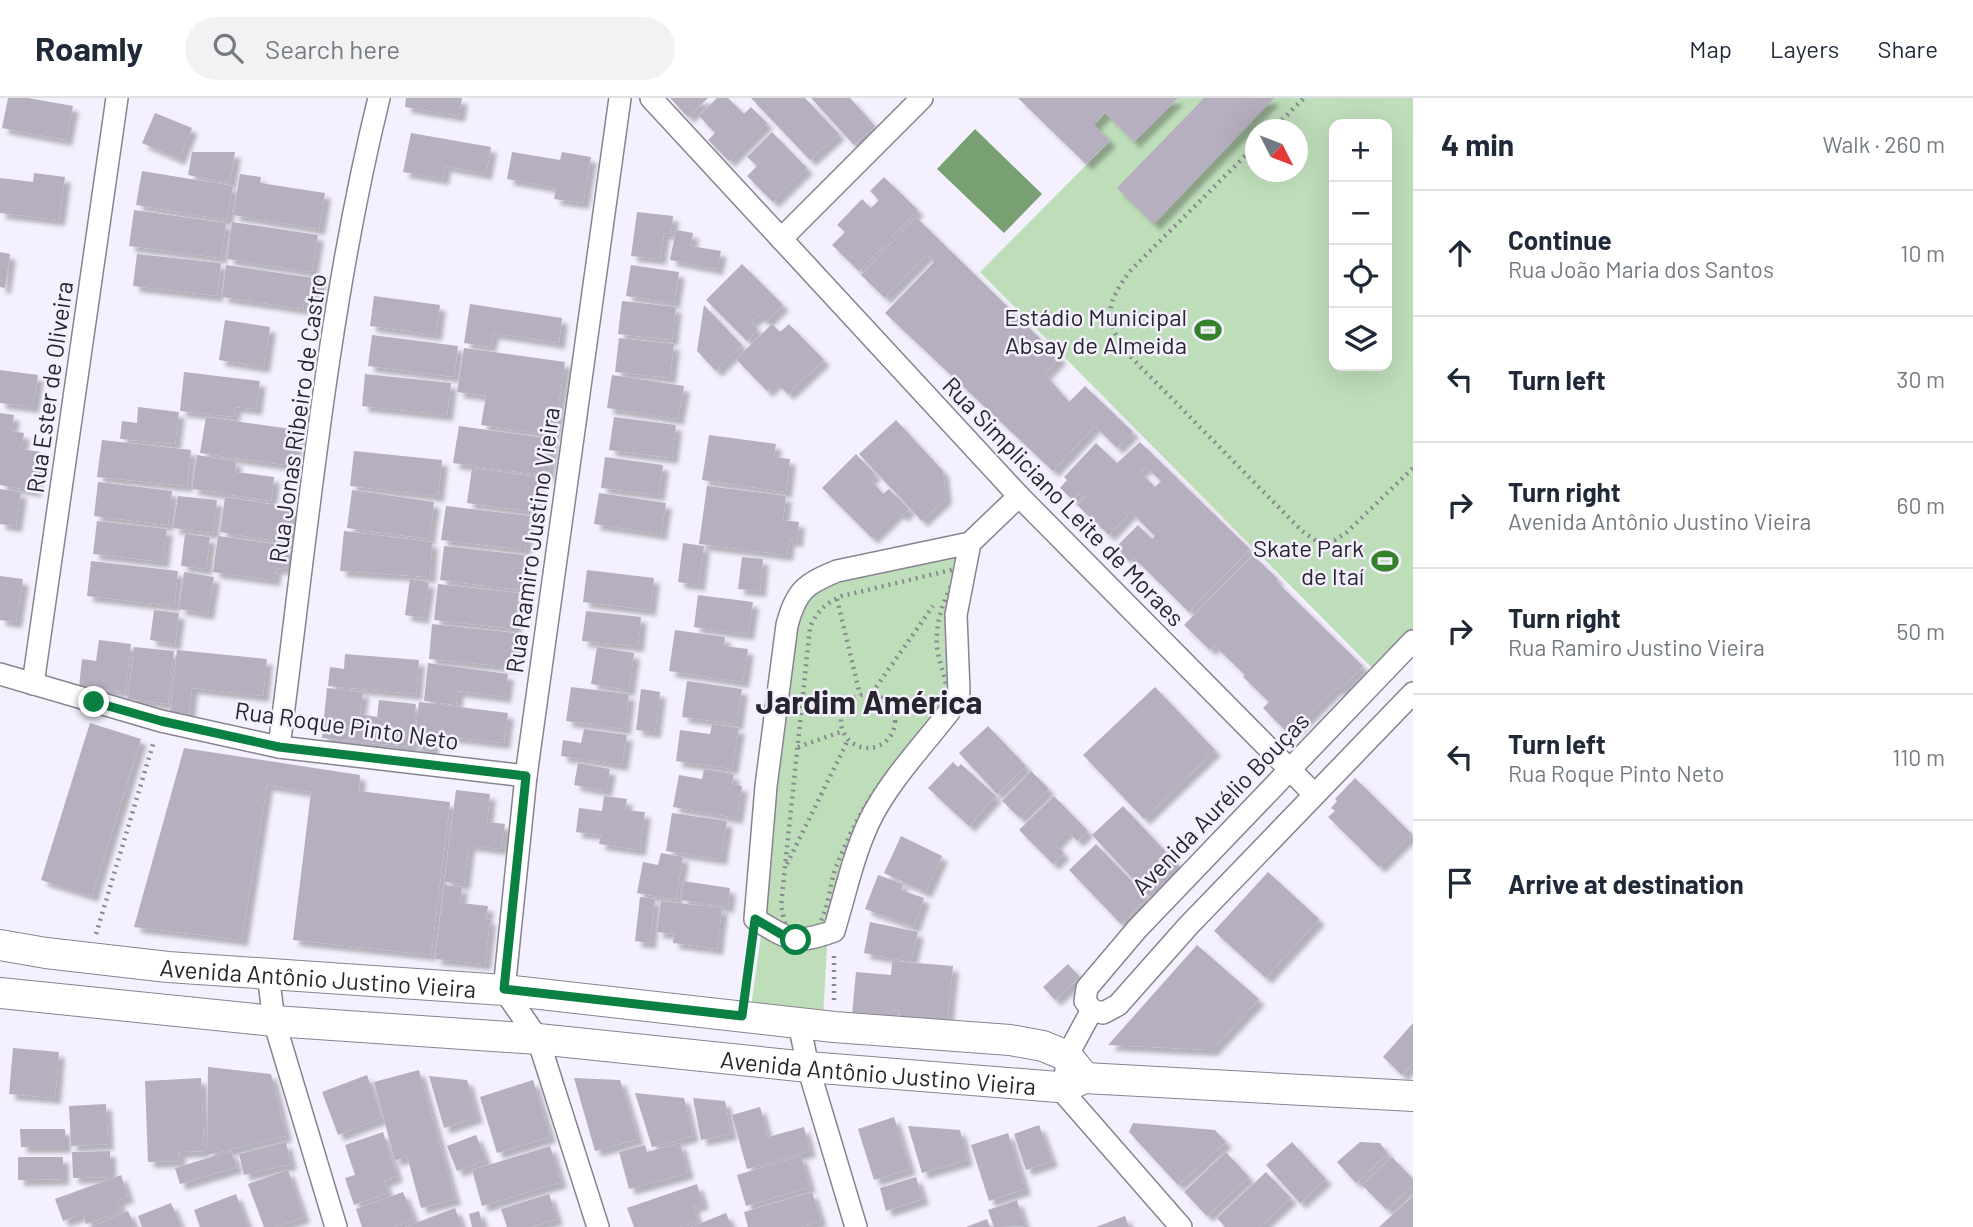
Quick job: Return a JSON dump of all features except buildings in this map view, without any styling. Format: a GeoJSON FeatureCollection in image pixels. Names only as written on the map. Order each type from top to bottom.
{"type":"FeatureCollection","features":[{"type":"Feature","properties":{"kind":"main road","name":"Avenida Antônio Justino Vieira"},"geometry":{"type":"LineString","coordinates":[[0,945],[168,967],[504,989],[834,1027],[1010,1040],[1044,1046],[1072,1074]]}},
{"type":"Feature","properties":{"kind":"main road","name":"Avenida Antônio Justino Vieira"},"geometry":{"type":"LineString","coordinates":[[0,993],[274,1021],[537,1039],[808,1067],[1072,1074],[1407,1102]]}},
{"type":"Feature","properties":{"kind":"street","name":"Rua Ester de Oliveira"},"geometry":{"type":"LineString","coordinates":[[33,684],[117,98]]}},
{"type":"Feature","properties":{"kind":"street","name":"Rua Jonas Ribeiro de Castro"},"geometry":{"type":"LineString","coordinates":[[279,747],[331,353],[359,180],[379,98]]}},
{"type":"Feature","properties":{"kind":"street","name":"Rua Ramiro Justino Vieira"},"geometry":{"type":"LineString","coordinates":[[504,989],[526,776],[620,98]]}},
{"type":"Feature","properties":{"kind":"street","name":"Rua Simpliciano Leite de Moraes"},"geometry":{"type":"LineString","coordinates":[[650,98],[1019,496],[1314,794]]}},
{"type":"Feature","properties":{"kind":"street"},"geometry":{"type":"LineString","coordinates":[[781,239],[922,98]]}},
{"type":"Feature","properties":{"kind":"street"},"geometry":{"type":"LineString","coordinates":[[970,543],[956,615],[959,692],[949,712],[893,784],[869,821],[834,931],[807,940],[786,937],[755,919],[768,773],[787,625],[793,603],[801,590],[837,571],[970,543],[1019,496]]}},
{"type":"Feature","properties":{"kind":"street","name":"Avenida Aurélio Bouças"},"geometry":{"type":"LineString","coordinates":[[1072,1074],[1092,1010],[1085,1001],[1087,988],[1137,929],[1288,768],[1413,641]]}},
{"type":"Feature","properties":{"kind":"street","name":"Rua Roque Pinto Neto"},"geometry":{"type":"LineString","coordinates":[[0,674],[161,721],[279,747],[526,776]]}},
{"type":"Feature","properties":{"kind":"street"},"geometry":{"type":"LineString","coordinates":[[1092,1010],[1103,1013],[1118,1005],[1189,925],[1413,693]]}},
{"type":"Feature","properties":{"kind":"street"},"geometry":{"type":"LineString","coordinates":[[268,974],[274,1021],[336,1227]]}},
{"type":"Feature","properties":{"kind":"street"},"geometry":{"type":"LineString","coordinates":[[504,989],[537,1039],[598,1227]]}},
{"type":"Feature","properties":{"kind":"street"},"geometry":{"type":"LineString","coordinates":[[799,1023],[808,1067],[856,1227]]}},
{"type":"Feature","properties":{"kind":"street"},"geometry":{"type":"LineString","coordinates":[[1072,1074],[1064,1093],[1181,1227]]}},
{"type":"Feature","properties":{"kind":"path"},"geometry":{"type":"LineString","coordinates":[[1283,119],[1304,98]]}},
{"type":"Feature","properties":{"kind":"path"},"geometry":{"type":"LineString","coordinates":[[1245,156],[1124,279],[1109,308],[1111,329],[1138,363],[1302,531],[1318,542],[1335,540],[1347,532],[1413,468]]}},
{"type":"Feature","properties":{"kind":"path"},"geometry":{"type":"LineString","coordinates":[[960,568],[941,604],[937,623],[939,665],[948,692],[937,716],[882,782],[863,810],[836,869],[825,908],[816,928],[807,933],[786,929],[781,906],[810,627],[817,611],[826,603],[837,599],[960,568]]}},
{"type":"Feature","properties":{"kind":"path"},"geometry":{"type":"LineString","coordinates":[[872,694],[960,568]]}},
{"type":"Feature","properties":{"kind":"path"},"geometry":{"type":"LineString","coordinates":[[837,599],[860,695]]}},
{"type":"Feature","properties":{"kind":"path"},"geometry":{"type":"LineString","coordinates":[[894,712],[948,692]]}},
{"type":"Feature","properties":{"kind":"path"},"geometry":{"type":"LineString","coordinates":[[872,694],[882,697],[890,704],[894,712],[893,731],[888,739],[878,746],[867,748],[849,740],[843,730],[842,716],[844,707],[851,700],[860,695],[872,694]]}},
{"type":"Feature","properties":{"kind":"path"},"geometry":{"type":"LineString","coordinates":[[89,958],[161,721]]}},
{"type":"Feature","properties":{"kind":"path"},"geometry":{"type":"LineString","coordinates":[[798,747],[843,730]]}},
{"type":"Feature","properties":{"kind":"path"},"geometry":{"type":"LineString","coordinates":[[785,867],[849,740]]}},
{"type":"Feature","properties":{"kind":"path"},"geometry":{"type":"LineString","coordinates":[[742,1016],[755,919]]}},
{"type":"Feature","properties":{"kind":"path"},"geometry":{"type":"LineString","coordinates":[[834,931],[834,1027]]}},
{"type":"Feature","properties":{"kind":"shaded area","name":"Estádio Municipal Absay de Almeida"},"geometry":{"type":"Polygon","coordinates":[[[1178,98],[1413,98],[1413,633],[1375,671],[980,272],[1110,141],[1094,125],[1105,113],[1134,142],[1178,98]]]}},
{"type":"Feature","properties":{"kind":"shaded area"},"geometry":{"type":"Polygon","coordinates":[[[975,129],[1042,194],[1004,233],[937,169],[975,129]]]}},
{"type":"Feature","properties":{"kind":"shaded area"},"geometry":{"type":"Polygon","coordinates":[[[958,552],[955,686],[892,776],[828,930],[823,1017],[751,1007],[765,907],[788,626],[813,588],[958,552]]]}},
{"type":"Feature","properties":{"kind":"place","name":"Estádio Municipal Absay de Almeida"},"geometry":{"type":"Point","coordinates":[1208,330]}},
{"type":"Feature","properties":{"kind":"place","name":"Skate Park de Itaí"},"geometry":{"type":"Point","coordinates":[1385,561]}},
{"type":"Feature","properties":{"kind":"district","name":"Jardim América"},"geometry":{"type":"Point","coordinates":[869,701]}},
{"type":"Feature","properties":{"kind":"route"},"geometry":{"type":"LineString","coordinates":[[94,702],[161,721],[279,747],[526,776],[504,989],[742,1016],[755,919],[796,940]]}}]}
